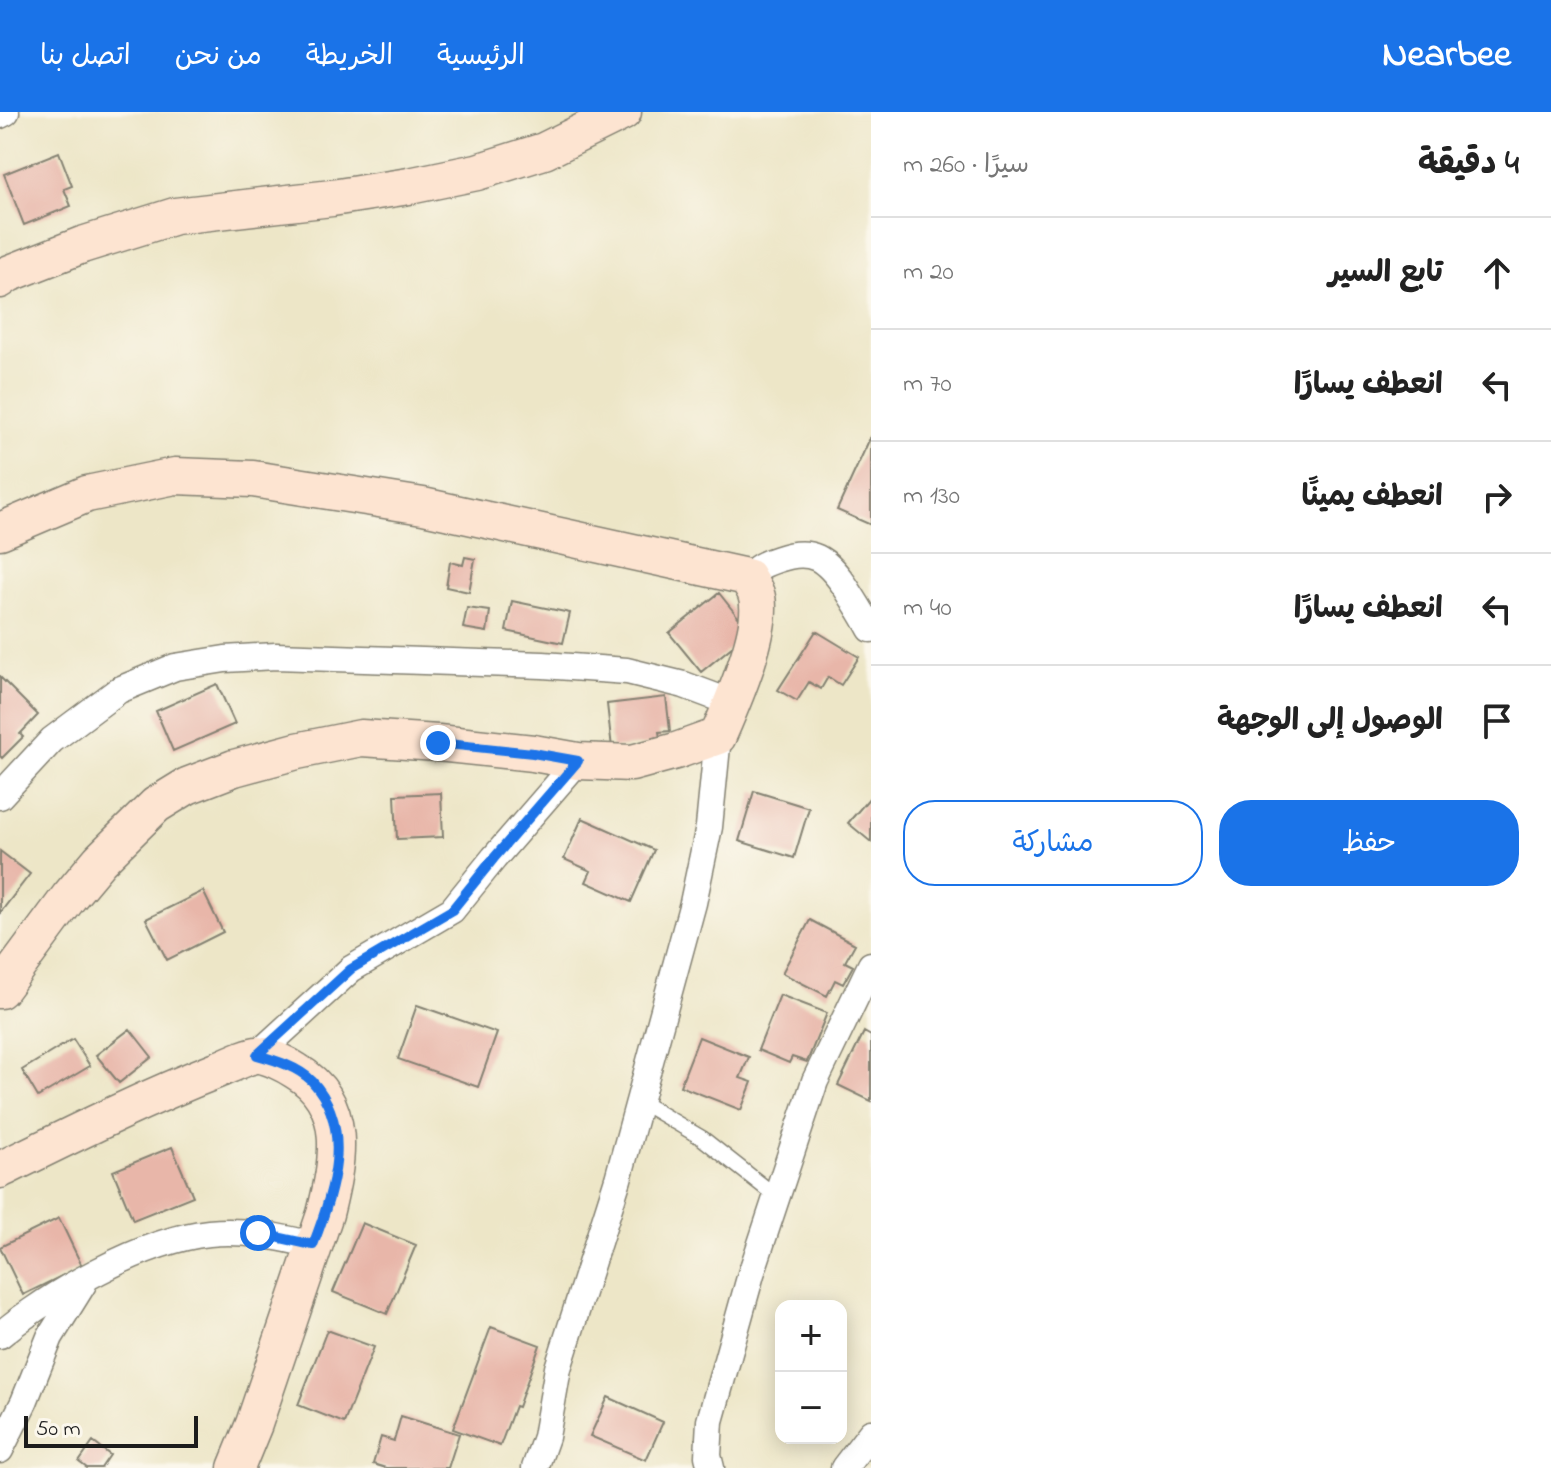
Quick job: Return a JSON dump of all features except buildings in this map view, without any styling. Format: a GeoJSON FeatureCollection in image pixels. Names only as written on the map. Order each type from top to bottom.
{"type":"FeatureCollection","features":[{"type":"Feature","properties":{"kind":"street"},"geometry":{"type":"LineString","coordinates":[[0,115],[6,112]]}},
{"type":"Feature","properties":{"kind":"street"},"geometry":{"type":"LineString","coordinates":[[0,280],[82,245],[175,216],[332,198],[477,172],[544,151],[623,112]]}},
{"type":"Feature","properties":{"kind":"street"},"geometry":{"type":"LineString","coordinates":[[0,531],[87,494],[175,476],[253,479],[423,506],[747,577],[757,596],[757,621],[751,650],[718,736],[709,827],[693,903],[618,1179],[558,1368],[549,1426],[535,1468]]}},
{"type":"Feature","properties":{"kind":"street"},"geometry":{"type":"LineString","coordinates":[[747,577],[761,564],[791,554],[818,557],[832,568],[871,629]]}},
{"type":"Feature","properties":{"kind":"street"},"geometry":{"type":"LineString","coordinates":[[0,796],[52,740],[119,690],[175,667],[225,659],[276,656],[543,665],[627,671],[684,685],[732,703]]}},
{"type":"Feature","properties":{"kind":"street"},"geometry":{"type":"LineString","coordinates":[[0,990],[100,860],[156,805],[187,786],[234,768],[361,738],[533,753],[578,761],[632,763],[718,736]]}},
{"type":"Feature","properties":{"kind":"street"},"geometry":{"type":"LineString","coordinates":[[0,1170],[196,1078],[257,1055],[351,969],[452,910],[578,761]]}},
{"type":"Feature","properties":{"kind":"street"},"geometry":{"type":"LineString","coordinates":[[711,1468],[708,1456],[710,1421],[751,1274],[815,1081],[871,965]]}},
{"type":"Feature","properties":{"kind":"street"},"geometry":{"type":"LineString","coordinates":[[236,1468],[254,1424],[325,1214],[334,1179],[338,1138],[329,1105],[310,1080],[282,1062],[257,1055]]}},
{"type":"Feature","properties":{"kind":"street"},"geometry":{"type":"LineString","coordinates":[[0,1335],[87,1277],[129,1256],[171,1242],[208,1233],[258,1233],[313,1245]]}},
{"type":"Feature","properties":{"kind":"street"},"geometry":{"type":"LineString","coordinates":[[0,1450],[24,1402],[50,1337],[87,1277]]}},
{"type":"Feature","properties":{"kind":"street"},"geometry":{"type":"LineString","coordinates":[[844,1468],[871,1433]]}},
{"type":"Feature","properties":{"kind":"lane"},"geometry":{"type":"LineString","coordinates":[[639,1101],[702,1138],[777,1197]]}},
{"type":"Feature","properties":{"kind":"route"},"geometry":{"type":"LineString","coordinates":[[258,1233],[313,1245],[334,1179],[338,1138],[329,1105],[310,1080],[282,1062],[257,1055],[351,969],[452,910],[578,761],[438,743]]}}]}
